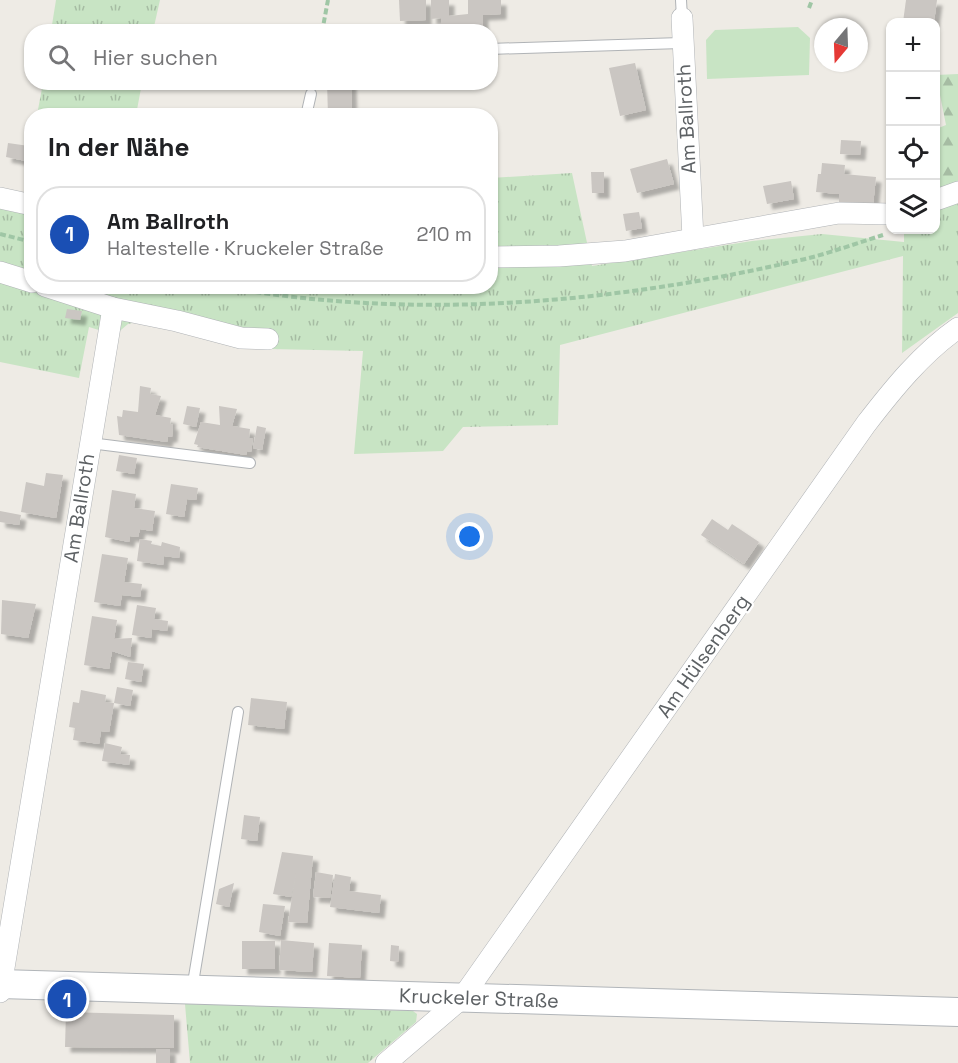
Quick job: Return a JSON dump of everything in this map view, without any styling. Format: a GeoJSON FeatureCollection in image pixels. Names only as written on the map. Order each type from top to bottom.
{"type":"FeatureCollection","features":[{"type":"Feature","properties":{"kind":"street","name":"Am Ballroth"},"geometry":{"type":"LineString","coordinates":[[681,9],[693,238]]}},
{"type":"Feature","properties":{"kind":"street"},"geometry":{"type":"LineString","coordinates":[[940,199],[958,192]]}},
{"type":"Feature","properties":{"kind":"street"},"geometry":{"type":"LineString","coordinates":[[0,198],[24,203]]}},
{"type":"Feature","properties":{"kind":"street"},"geometry":{"type":"LineString","coordinates":[[498,257],[559,256],[625,251],[839,213],[886,222]]}},
{"type":"Feature","properties":{"kind":"street"},"geometry":{"type":"LineString","coordinates":[[0,272],[24,280]]}},
{"type":"Feature","properties":{"kind":"street"},"geometry":{"type":"LineString","coordinates":[[70,294],[113,308],[177,321],[241,338],[268,339]]}},
{"type":"Feature","properties":{"kind":"street","name":"Am Ballroth"},"geometry":{"type":"LineString","coordinates":[[0,987],[113,308]]}},
{"type":"Feature","properties":{"kind":"street","name":"Am Hülsenberg"},"geometry":{"type":"LineString","coordinates":[[386,1063],[462,998],[866,424],[920,360],[958,328]]}},
{"type":"Feature","properties":{"kind":"street","name":"Kruckeler Straße"},"geometry":{"type":"LineString","coordinates":[[0,987],[192,990],[958,1012]]}},
{"type":"Feature","properties":{"kind":"lane"},"geometry":{"type":"LineString","coordinates":[[498,49],[681,43]]}},
{"type":"Feature","properties":{"kind":"lane"},"geometry":{"type":"LineString","coordinates":[[308,108],[311,94]]}},
{"type":"Feature","properties":{"kind":"lane"},"geometry":{"type":"LineString","coordinates":[[90,443],[250,464]]}},
{"type":"Feature","properties":{"kind":"lane"},"geometry":{"type":"LineString","coordinates":[[192,990],[238,712]]}},
{"type":"Feature","properties":{"kind":"path"},"geometry":{"type":"LineString","coordinates":[[324,24],[328,0]]}},
{"type":"Feature","properties":{"kind":"path"},"geometry":{"type":"LineString","coordinates":[[809,8],[812,0]]}},
{"type":"Feature","properties":{"kind":"path"},"geometry":{"type":"LineString","coordinates":[[276,294],[325,301],[439,305],[556,301],[668,286],[798,261],[886,225]]}},
{"type":"Feature","properties":{"kind":"path"},"geometry":{"type":"LineString","coordinates":[[0,234],[24,240]]}},
{"type":"Feature","properties":{"kind":"green space"},"geometry":{"type":"Polygon","coordinates":[[[56,0],[160,0],[155,24],[52,24],[56,0]]]}},
{"type":"Feature","properties":{"kind":"green space"},"geometry":{"type":"Polygon","coordinates":[[[798,27],[810,38],[809,75],[707,79],[706,40],[715,30],[798,27]]]}},
{"type":"Feature","properties":{"kind":"green space"},"geometry":{"type":"Polygon","coordinates":[[[958,74],[958,184],[940,190],[940,127],[946,125],[940,95],[940,75],[958,74]]]}},
{"type":"Feature","properties":{"kind":"green space"},"geometry":{"type":"Polygon","coordinates":[[[42,90],[141,90],[137,108],[38,108],[42,90]]]}},
{"type":"Feature","properties":{"kind":"green space"},"geometry":{"type":"Polygon","coordinates":[[[572,173],[592,266],[752,241],[822,234],[904,242],[904,234],[940,234],[940,190],[958,184],[958,313],[902,353],[903,256],[560,345],[558,425],[463,427],[443,451],[354,454],[363,351],[270,349],[227,342],[145,320],[128,324],[115,335],[89,327],[79,378],[0,362],[0,192],[24,196],[24,294],[498,294],[498,178],[572,173]]]}},
{"type":"Feature","properties":{"kind":"green space"},"geometry":{"type":"Polygon","coordinates":[[[185,1004],[413,1011],[417,1014],[416,1022],[368,1063],[190,1063],[185,1004]]]}},
{"type":"Feature","properties":{"kind":"building"},"geometry":{"type":"Polygon","coordinates":[[[399,0],[426,0],[426,20],[400,21],[399,0]]]}},
{"type":"Feature","properties":{"kind":"building"},"geometry":{"type":"Polygon","coordinates":[[[431,0],[449,0],[449,16],[468,14],[468,0],[501,0],[501,14],[483,15],[483,24],[441,24],[441,18],[431,19],[431,0]]]}},
{"type":"Feature","properties":{"kind":"building"},"geometry":{"type":"Polygon","coordinates":[[[906,0],[937,0],[935,18],[904,18],[906,0]]]}},
{"type":"Feature","properties":{"kind":"building"},"geometry":{"type":"Polygon","coordinates":[[[635,63],[646,110],[620,116],[609,68],[635,63]]]}},
{"type":"Feature","properties":{"kind":"building"},"geometry":{"type":"Polygon","coordinates":[[[327,90],[351,90],[352,108],[328,108],[327,90]]]}},
{"type":"Feature","properties":{"kind":"building"},"geometry":{"type":"Polygon","coordinates":[[[841,140],[861,141],[860,155],[840,154],[841,140]]]}},
{"type":"Feature","properties":{"kind":"building"},"geometry":{"type":"Polygon","coordinates":[[[8,143],[24,145],[24,161],[6,157],[8,143]]]}},
{"type":"Feature","properties":{"kind":"building"},"geometry":{"type":"Polygon","coordinates":[[[667,159],[674,184],[637,193],[630,169],[667,159]]]}},
{"type":"Feature","properties":{"kind":"building"},"geometry":{"type":"Polygon","coordinates":[[[822,163],[845,165],[844,174],[876,177],[873,205],[839,202],[839,194],[816,192],[822,163]]]}},
{"type":"Feature","properties":{"kind":"building"},"geometry":{"type":"Polygon","coordinates":[[[591,172],[604,172],[604,193],[592,193],[591,172]]]}},
{"type":"Feature","properties":{"kind":"building"},"geometry":{"type":"Polygon","coordinates":[[[791,181],[794,199],[767,204],[763,186],[791,181]]]}},
{"type":"Feature","properties":{"kind":"building"},"geometry":{"type":"Polygon","coordinates":[[[639,212],[642,228],[626,231],[623,214],[639,212]]]}},
{"type":"Feature","properties":{"kind":"building"},"geometry":{"type":"Polygon","coordinates":[[[67,309],[82,311],[80,320],[65,318],[67,309]]]}},
{"type":"Feature","properties":{"kind":"building"},"geometry":{"type":"Polygon","coordinates":[[[140,386],[151,388],[150,394],[161,396],[155,415],[171,418],[172,437],[168,437],[167,442],[119,435],[117,416],[122,417],[123,410],[138,412],[140,386]]]}},
{"type":"Feature","properties":{"kind":"building"},"geometry":{"type":"Polygon","coordinates":[[[187,406],[200,408],[196,427],[183,424],[187,406]]]}},
{"type":"Feature","properties":{"kind":"building"},"geometry":{"type":"Polygon","coordinates":[[[219,406],[237,409],[232,426],[250,429],[249,438],[253,439],[251,452],[247,451],[246,455],[197,447],[198,445],[194,444],[201,422],[220,425],[219,406]]]}},
{"type":"Feature","properties":{"kind":"building"},"geometry":{"type":"Polygon","coordinates":[[[257,426],[266,428],[262,450],[253,448],[257,426]]]}},
{"type":"Feature","properties":{"kind":"building"},"geometry":{"type":"Polygon","coordinates":[[[119,455],[137,458],[134,474],[116,471],[119,455]]]}},
{"type":"Feature","properties":{"kind":"building"},"geometry":{"type":"Polygon","coordinates":[[[46,473],[63,475],[56,518],[21,512],[26,482],[44,486],[46,473]]]}},
{"type":"Feature","properties":{"kind":"building"},"geometry":{"type":"Polygon","coordinates":[[[171,484],[198,488],[196,500],[187,499],[184,517],[166,514],[171,484]]]}},
{"type":"Feature","properties":{"kind":"building"},"geometry":{"type":"Polygon","coordinates":[[[112,490],[136,494],[134,508],[155,511],[152,531],[140,529],[138,537],[130,536],[129,542],[105,537],[112,490]]]}},
{"type":"Feature","properties":{"kind":"building"},"geometry":{"type":"Polygon","coordinates":[[[0,511],[21,515],[19,525],[0,522],[0,511]]]}},
{"type":"Feature","properties":{"kind":"building"},"geometry":{"type":"Polygon","coordinates":[[[712,519],[728,530],[732,524],[759,542],[744,564],[701,535],[712,519]]]}},
{"type":"Feature","properties":{"kind":"building"},"geometry":{"type":"Polygon","coordinates":[[[140,539],[152,541],[151,544],[161,546],[162,542],[180,547],[179,558],[164,556],[163,565],[137,561],[140,539]]]}},
{"type":"Feature","properties":{"kind":"building"},"geometry":{"type":"Polygon","coordinates":[[[102,554],[128,558],[124,582],[142,584],[140,597],[122,595],[120,606],[94,602],[102,554]]]}},
{"type":"Feature","properties":{"kind":"building"},"geometry":{"type":"Polygon","coordinates":[[[2,600],[36,604],[28,638],[1,634],[2,600]]]}},
{"type":"Feature","properties":{"kind":"building"},"geometry":{"type":"Polygon","coordinates":[[[137,605],[156,608],[154,619],[168,621],[167,631],[152,629],[151,638],[132,635],[137,605]]]}},
{"type":"Feature","properties":{"kind":"building"},"geometry":{"type":"Polygon","coordinates":[[[92,616],[117,620],[114,639],[132,638],[130,657],[112,651],[109,669],[84,665],[92,616]]]}},
{"type":"Feature","properties":{"kind":"building"},"geometry":{"type":"Polygon","coordinates":[[[128,662],[144,664],[141,682],[125,679],[128,662]]]}},
{"type":"Feature","properties":{"kind":"building"},"geometry":{"type":"Polygon","coordinates":[[[117,687],[133,690],[130,706],[114,703],[117,687]]]}},
{"type":"Feature","properties":{"kind":"building"},"geometry":{"type":"Polygon","coordinates":[[[81,690],[106,695],[105,702],[114,703],[109,732],[101,731],[99,744],[73,740],[75,728],[69,727],[73,702],[79,703],[81,690]]]}},
{"type":"Feature","properties":{"kind":"building"},"geometry":{"type":"Polygon","coordinates":[[[251,698],[287,702],[284,729],[248,725],[251,698]]]}},
{"type":"Feature","properties":{"kind":"building"},"geometry":{"type":"Polygon","coordinates":[[[105,743],[122,747],[120,754],[130,755],[129,765],[102,761],[105,743]]]}},
{"type":"Feature","properties":{"kind":"building"},"geometry":{"type":"Polygon","coordinates":[[[244,815],[260,817],[257,841],[241,839],[244,815]]]}},
{"type":"Feature","properties":{"kind":"building"},"geometry":{"type":"Polygon","coordinates":[[[282,852],[313,856],[307,923],[288,922],[296,873],[291,897],[273,894],[282,852]]]}},
{"type":"Feature","properties":{"kind":"building"},"geometry":{"type":"Polygon","coordinates":[[[316,872],[333,875],[330,898],[313,897],[316,872]]]}},
{"type":"Feature","properties":{"kind":"building"},"geometry":{"type":"Polygon","coordinates":[[[335,874],[351,877],[349,891],[381,895],[379,913],[330,907],[335,874]]]}},
{"type":"Feature","properties":{"kind":"building"},"geometry":{"type":"Polygon","coordinates":[[[234,883],[229,907],[216,904],[219,889],[234,883]]]}},
{"type":"Feature","properties":{"kind":"building"},"geometry":{"type":"Polygon","coordinates":[[[263,904],[285,906],[280,936],[259,932],[263,904]]]}},
{"type":"Feature","properties":{"kind":"building"},"geometry":{"type":"Polygon","coordinates":[[[281,940],[314,943],[312,972],[279,970],[281,940]]]}},
{"type":"Feature","properties":{"kind":"building"},"geometry":{"type":"Polygon","coordinates":[[[242,941],[275,941],[275,969],[242,969],[242,941]]]}},
{"type":"Feature","properties":{"kind":"building"},"geometry":{"type":"Polygon","coordinates":[[[329,943],[362,945],[360,978],[327,976],[329,943]]]}},
{"type":"Feature","properties":{"kind":"building"},"geometry":{"type":"Polygon","coordinates":[[[391,945],[399,946],[398,962],[390,961],[391,945]]]}},
{"type":"Feature","properties":{"kind":"building"},"geometry":{"type":"Polygon","coordinates":[[[66,1012],[174,1015],[174,1048],[65,1047],[66,1012]]]}},
{"type":"Feature","properties":{"kind":"building"},"geometry":{"type":"Polygon","coordinates":[[[156,1049],[170,1049],[170,1063],[156,1063],[156,1049]]]}},
{"type":"Feature","properties":{"kind":"place","name":"Am Ballroth"},"geometry":{"type":"Point","coordinates":[67,999]}}]}
